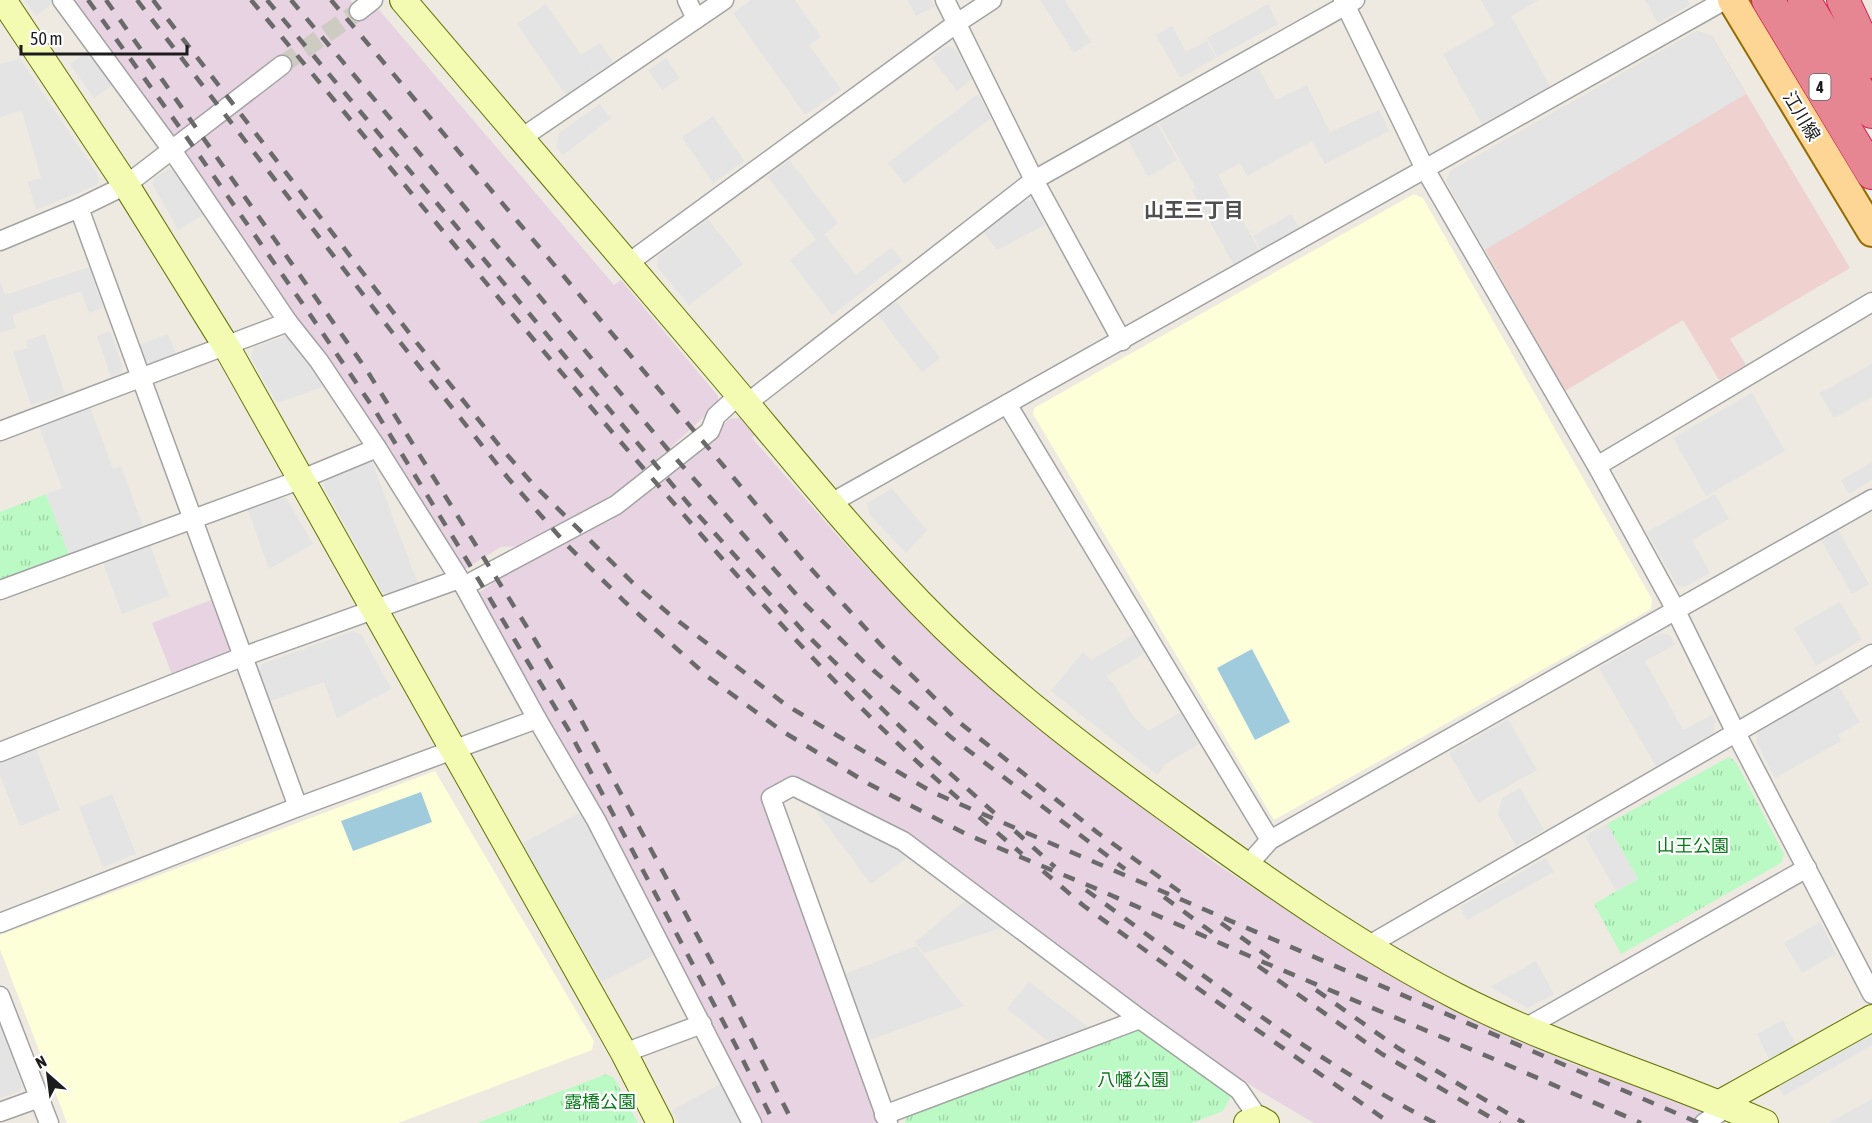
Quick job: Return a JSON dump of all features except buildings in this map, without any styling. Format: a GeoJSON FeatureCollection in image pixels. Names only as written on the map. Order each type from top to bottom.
{"type":"FeatureCollection","features":[{"type":"Feature","properties":{"kind":"highway","name":"4"},"geometry":{"type":"LineString","coordinates":[[1768,0],[1872,173]]}},
{"type":"Feature","properties":{"kind":"highway","name":"4"},"geometry":{"type":"LineString","coordinates":[[1804,0],[1872,112]]}},
{"type":"Feature","properties":{"kind":"highway"},"geometry":{"type":"LineString","coordinates":[[1844,0],[1872,62]]}},
{"type":"Feature","properties":{"kind":"main road","name":"江川線"},"geometry":{"type":"LineString","coordinates":[[1732,0],[1872,232]]}},
{"type":"Feature","properties":{"kind":"main road"},"geometry":{"type":"LineString","coordinates":[[1844,0],[1872,44]]}},
{"type":"Feature","properties":{"kind":"street"},"geometry":{"type":"LineString","coordinates":[[3,0],[126,185],[225,346],[376,610],[624,1053],[660,1123]]}},
{"type":"Feature","properties":{"kind":"street"},"geometry":{"type":"LineString","coordinates":[[62,0],[172,150],[288,322],[318,361],[377,448],[462,583],[596,820],[752,1123]]}},
{"type":"Feature","properties":{"kind":"street"},"geometry":{"type":"LineString","coordinates":[[403,0],[831,503],[920,603],[1001,680],[1113,771],[1247,866],[1369,945],[1456,996],[1525,1028],[1765,1123]]}},
{"type":"Feature","properties":{"kind":"street"},"geometry":{"type":"LineString","coordinates":[[687,0],[696,19]]}},
{"type":"Feature","properties":{"kind":"street"},"geometry":{"type":"LineString","coordinates":[[520,139],[724,0]]}},
{"type":"Feature","properties":{"kind":"street"},"geometry":{"type":"LineString","coordinates":[[945,0],[1034,180],[1122,341]]}},
{"type":"Feature","properties":{"kind":"street"},"geometry":{"type":"LineString","coordinates":[[627,264],[957,23],[992,0]]}},
{"type":"Feature","properties":{"kind":"street"},"geometry":{"type":"LineString","coordinates":[[831,503],[1725,0]]}},
{"type":"Feature","properties":{"kind":"street"},"geometry":{"type":"LineString","coordinates":[[0,752],[242,657],[376,610],[462,583],[616,505],[710,431],[716,416],[743,400],[1034,180],[1348,2],[1425,169],[1597,466],[1677,611],[1736,733],[1872,994]]}},
{"type":"Feature","properties":{"kind":"street"},"geometry":{"type":"LineString","coordinates":[[0,241],[79,208],[126,185],[282,65]]}},
{"type":"Feature","properties":{"kind":"street"},"geometry":{"type":"LineString","coordinates":[[79,208],[298,807]]}},
{"type":"Feature","properties":{"kind":"street"},"geometry":{"type":"LineString","coordinates":[[1597,466],[1872,302]]}},
{"type":"Feature","properties":{"kind":"street"},"geometry":{"type":"LineString","coordinates":[[0,431],[288,322]]}},
{"type":"Feature","properties":{"kind":"street"},"geometry":{"type":"LineString","coordinates":[[1007,404],[1270,840]]}},
{"type":"Feature","properties":{"kind":"street"},"geometry":{"type":"LineString","coordinates":[[0,590],[302,480],[377,448]]}},
{"type":"Feature","properties":{"kind":"street"},"geometry":{"type":"LineString","coordinates":[[1247,866],[1270,840],[1872,499]]}},
{"type":"Feature","properties":{"kind":"street"},"geometry":{"type":"LineString","coordinates":[[1369,945],[1872,654]]}},
{"type":"Feature","properties":{"kind":"street"},"geometry":{"type":"LineString","coordinates":[[0,923],[298,807],[537,719]]}},
{"type":"Feature","properties":{"kind":"street"},"geometry":{"type":"LineString","coordinates":[[1140,1019],[886,1119],[771,798],[793,786],[903,841],[1140,1019],[1239,1090],[1258,1122]]}},
{"type":"Feature","properties":{"kind":"street"},"geometry":{"type":"LineString","coordinates":[[1525,1028],[1807,868]]}},
{"type":"Feature","properties":{"kind":"street"},"geometry":{"type":"LineString","coordinates":[[0,996],[48,1123]]}},
{"type":"Feature","properties":{"kind":"street"},"geometry":{"type":"LineString","coordinates":[[1704,1123],[1724,1105],[1872,1018]]}},
{"type":"Feature","properties":{"kind":"street"},"geometry":{"type":"LineString","coordinates":[[624,1053],[702,1024]]}},
{"type":"Feature","properties":{"kind":"street"},"geometry":{"type":"LineString","coordinates":[[0,1112],[39,1098]]}},
{"type":"Feature","properties":{"kind":"shaded area"},"geometry":{"type":"Polygon","coordinates":[[[25,0],[57,0],[36,16],[25,0]]]}},
{"type":"Feature","properties":{"kind":"shaded area"},"geometry":{"type":"Polygon","coordinates":[[[68,0],[350,0],[360,12],[375,5],[614,285],[621,280],[718,396],[718,404],[628,487],[601,505],[523,546],[501,547],[465,569],[458,567],[182,158],[187,154],[68,0]]]}},
{"type":"Feature","properties":{"kind":"shaded area"},"geometry":{"type":"Polygon","coordinates":[[[751,0],[795,0],[821,37],[809,45],[841,90],[805,115],[733,13],[751,0]]]}},
{"type":"Feature","properties":{"kind":"shaded area"},"geometry":{"type":"Polygon","coordinates":[[[908,0],[931,0],[935,6],[916,16],[908,0]]]}},
{"type":"Feature","properties":{"kind":"shaded area"},"geometry":{"type":"Polygon","coordinates":[[[1040,0],[1065,0],[1091,42],[1074,53],[1040,0]]]}},
{"type":"Feature","properties":{"kind":"shaded area"},"geometry":{"type":"Polygon","coordinates":[[[1481,0],[1539,0],[1511,16],[1550,86],[1482,124],[1443,54],[1495,25],[1481,0]]]}},
{"type":"Feature","properties":{"kind":"shaded area"},"geometry":{"type":"Polygon","coordinates":[[[1645,0],[1688,0],[1690,5],[1658,23],[1645,0]]]}},
{"type":"Feature","properties":{"kind":"shaded area"},"geometry":{"type":"Polygon","coordinates":[[[546,4],[581,55],[600,43],[613,62],[595,74],[586,60],[595,75],[566,95],[517,24],[546,4]]]}},
{"type":"Feature","properties":{"kind":"shaded area"},"geometry":{"type":"Polygon","coordinates":[[[1268,4],[1278,24],[1217,57],[1207,38],[1268,4]]]}},
{"type":"Feature","properties":{"kind":"shaded area"},"geometry":{"type":"Polygon","coordinates":[[[1172,26],[1186,52],[1207,41],[1216,58],[1180,78],[1156,35],[1172,26]]]}},
{"type":"Feature","properties":{"kind":"shaded area"},"geometry":{"type":"Polygon","coordinates":[[[1697,31],[1712,36],[1850,268],[1730,339],[1746,365],[1719,380],[1683,320],[1565,391],[1446,181],[1451,171],[1697,31]]]}},
{"type":"Feature","properties":{"kind":"shaded area"},"geometry":{"type":"Polygon","coordinates":[[[1697,31],[1712,36],[1746,94],[1485,250],[1446,181],[1451,171],[1697,31]]]}},
{"type":"Feature","properties":{"kind":"shaded area"},"geometry":{"type":"Polygon","coordinates":[[[947,46],[956,49],[972,79],[957,91],[932,58],[947,46]]]}},
{"type":"Feature","properties":{"kind":"shaded area"},"geometry":{"type":"Polygon","coordinates":[[[91,49],[115,83],[94,98],[70,64],[91,49]]]}},
{"type":"Feature","properties":{"kind":"shaded area"},"geometry":{"type":"Polygon","coordinates":[[[666,58],[680,78],[662,90],[648,70],[666,58]]]}},
{"type":"Feature","properties":{"kind":"shaded area"},"geometry":{"type":"Polygon","coordinates":[[[20,59],[99,177],[97,185],[36,210],[28,182],[41,178],[22,111],[0,117],[0,64],[20,59]]]}},
{"type":"Feature","properties":{"kind":"shaded area"},"geometry":{"type":"Polygon","coordinates":[[[1258,67],[1276,100],[1307,85],[1330,132],[1379,110],[1389,131],[1325,164],[1312,141],[1247,176],[1240,163],[1218,175],[1259,250],[1234,265],[1192,190],[1195,187],[1159,123],[1258,67]]]}},
{"type":"Feature","properties":{"kind":"shaded area"},"geometry":{"type":"Polygon","coordinates":[[[978,94],[991,118],[904,184],[888,163],[978,94]]]}},
{"type":"Feature","properties":{"kind":"shaded area"},"geometry":{"type":"Polygon","coordinates":[[[600,104],[611,118],[563,155],[557,147],[559,133],[600,104]]]}},
{"type":"Feature","properties":{"kind":"shaded area"},"geometry":{"type":"Polygon","coordinates":[[[713,116],[744,161],[713,183],[682,137],[713,116]]]}},
{"type":"Feature","properties":{"kind":"shaded area"},"geometry":{"type":"Polygon","coordinates":[[[1157,124],[1177,160],[1148,177],[1128,140],[1157,124]]]}},
{"type":"Feature","properties":{"kind":"shaded area"},"geometry":{"type":"Polygon","coordinates":[[[789,160],[838,223],[824,234],[856,275],[892,247],[902,261],[832,315],[790,260],[816,240],[768,177],[789,160]]]}},
{"type":"Feature","properties":{"kind":"shaded area"},"geometry":{"type":"Polygon","coordinates":[[[178,164],[210,211],[178,230],[153,185],[154,178],[178,164]]]}},
{"type":"Feature","properties":{"kind":"shaded area"},"geometry":{"type":"Polygon","coordinates":[[[1414,194],[1423,198],[1652,599],[1651,609],[1274,820],[1033,414],[1034,408],[1414,194]]]}},
{"type":"Feature","properties":{"kind":"shaded area"},"geometry":{"type":"Polygon","coordinates":[[[1024,201],[1033,201],[1045,225],[997,250],[984,232],[1024,201]]]}},
{"type":"Feature","properties":{"kind":"shaded area"},"geometry":{"type":"Polygon","coordinates":[[[1291,214],[1300,229],[1261,250],[1253,236],[1291,214]]]}},
{"type":"Feature","properties":{"kind":"shaded area"},"geometry":{"type":"Polygon","coordinates":[[[708,219],[743,264],[689,305],[657,267],[658,257],[708,219]]]}},
{"type":"Feature","properties":{"kind":"shaded area"},"geometry":{"type":"Polygon","coordinates":[[[89,267],[103,308],[89,313],[81,291],[12,315],[16,328],[0,333],[0,281],[5,295],[89,267]]]}},
{"type":"Feature","properties":{"kind":"shaded area"},"geometry":{"type":"Polygon","coordinates":[[[896,301],[940,358],[922,372],[878,315],[896,301]]]}},
{"type":"Feature","properties":{"kind":"shaded area"},"geometry":{"type":"Polygon","coordinates":[[[110,331],[123,367],[121,373],[111,377],[97,336],[110,331]]]}},
{"type":"Feature","properties":{"kind":"shaded area"},"geometry":{"type":"Polygon","coordinates":[[[45,334],[65,394],[31,405],[13,352],[28,348],[26,341],[45,334]]]}},
{"type":"Feature","properties":{"kind":"shaded area"},"geometry":{"type":"Polygon","coordinates":[[[168,334],[176,354],[151,363],[144,359],[139,345],[168,334]]]}},
{"type":"Feature","properties":{"kind":"shaded area"},"geometry":{"type":"Polygon","coordinates":[[[292,334],[328,385],[277,403],[251,358],[254,347],[292,334]]]}},
{"type":"Feature","properties":{"kind":"shaded area"},"geometry":{"type":"Polygon","coordinates":[[[1872,364],[1872,397],[1834,418],[1820,393],[1872,364]]]}},
{"type":"Feature","properties":{"kind":"shaded area"},"geometry":{"type":"Polygon","coordinates":[[[1752,393],[1785,451],[1706,496],[1673,438],[1752,393]]]}},
{"type":"Feature","properties":{"kind":"shaded area"},"geometry":{"type":"Polygon","coordinates":[[[90,407],[113,469],[121,466],[143,526],[69,554],[46,494],[62,488],[39,426],[90,407]]]}},
{"type":"Feature","properties":{"kind":"shaded area"},"geometry":{"type":"Polygon","coordinates":[[[745,417],[755,434],[752,438],[851,551],[928,631],[1037,728],[1212,861],[1346,949],[1453,1009],[1568,1062],[1704,1110],[1705,1120],[1700,1123],[1314,1123],[1255,1088],[1143,1013],[906,833],[791,777],[761,793],[881,1123],[761,1123],[720,1038],[595,799],[477,594],[533,556],[640,497],[730,419],[745,417]]]}},
{"type":"Feature","properties":{"kind":"shaded area"},"geometry":{"type":"Polygon","coordinates":[[[372,462],[418,584],[391,594],[382,592],[323,485],[328,479],[372,462]]]}},
{"type":"Feature","properties":{"kind":"shaded area"},"geometry":{"type":"Polygon","coordinates":[[[1872,462],[1872,480],[1849,494],[1841,480],[1872,462]]]}},
{"type":"Feature","properties":{"kind":"shaded area"},"geometry":{"type":"Polygon","coordinates":[[[892,489],[927,530],[906,553],[869,514],[867,503],[892,489]]]}},
{"type":"Feature","properties":{"kind":"shaded area"},"geometry":{"type":"Polygon","coordinates":[[[1715,494],[1729,519],[1692,540],[1710,573],[1684,587],[1677,585],[1647,532],[1715,494]]]}},
{"type":"Feature","properties":{"kind":"shaded area"},"geometry":{"type":"Polygon","coordinates":[[[280,497],[287,499],[313,544],[269,569],[247,508],[280,497]]]}},
{"type":"Feature","properties":{"kind":"shaded area"},"geometry":{"type":"Polygon","coordinates":[[[1838,530],[1869,584],[1852,594],[1821,540],[1838,530]]]}},
{"type":"Feature","properties":{"kind":"shaded area"},"geometry":{"type":"Polygon","coordinates":[[[150,545],[169,596],[122,614],[103,563],[150,545]]]}},
{"type":"Feature","properties":{"kind":"shaded area"},"geometry":{"type":"Polygon","coordinates":[[[211,600],[230,649],[228,656],[173,677],[152,623],[211,600]]]}},
{"type":"Feature","properties":{"kind":"shaded area"},"geometry":{"type":"Polygon","coordinates":[[[1840,602],[1862,640],[1816,666],[1794,628],[1840,602]]]}},
{"type":"Feature","properties":{"kind":"shaded area"},"geometry":{"type":"Polygon","coordinates":[[[353,631],[362,635],[391,689],[337,718],[324,682],[270,701],[259,670],[262,664],[353,631]]]}},
{"type":"Feature","properties":{"kind":"shaded area"},"geometry":{"type":"Polygon","coordinates":[[[1660,633],[1670,635],[1675,645],[1645,661],[1683,730],[1712,715],[1716,721],[1713,733],[1656,766],[1599,668],[1660,633]]]}},
{"type":"Feature","properties":{"kind":"shaded area"},"geometry":{"type":"Polygon","coordinates":[[[1134,635],[1145,653],[1106,676],[1114,684],[1133,716],[1148,731],[1181,712],[1199,744],[1164,765],[1158,775],[1051,691],[1083,652],[1091,660],[1134,635]]]}},
{"type":"Feature","properties":{"kind":"shaded area"},"geometry":{"type":"Polygon","coordinates":[[[1838,685],[1860,722],[1838,735],[1841,741],[1775,778],[1756,742],[1759,729],[1838,685]]]}},
{"type":"Feature","properties":{"kind":"shaded area"},"geometry":{"type":"Polygon","coordinates":[[[1508,719],[1537,770],[1478,803],[1449,753],[1508,719]]]}},
{"type":"Feature","properties":{"kind":"shaded area"},"geometry":{"type":"Polygon","coordinates":[[[36,749],[60,810],[20,826],[0,776],[0,763],[36,749]]]}},
{"type":"Feature","properties":{"kind":"shaded area"},"geometry":{"type":"Polygon","coordinates":[[[435,771],[594,1041],[592,1050],[398,1123],[67,1123],[0,949],[0,935],[435,771]]]}},
{"type":"Feature","properties":{"kind":"shaded area"},"geometry":{"type":"Polygon","coordinates":[[[1520,788],[1544,830],[1516,846],[1498,815],[1502,798],[1520,788]]]}},
{"type":"Feature","properties":{"kind":"shaded area"},"geometry":{"type":"Polygon","coordinates":[[[112,794],[136,854],[103,867],[79,807],[112,794]]]}},
{"type":"Feature","properties":{"kind":"shaded area"},"geometry":{"type":"Polygon","coordinates":[[[810,803],[874,834],[909,856],[871,884],[810,803]]]}},
{"type":"Feature","properties":{"kind":"shaded area"},"geometry":{"type":"Polygon","coordinates":[[[583,811],[658,953],[602,982],[521,844],[583,811]]]}},
{"type":"Feature","properties":{"kind":"shaded area"},"geometry":{"type":"Polygon","coordinates":[[[1607,824],[1638,879],[1616,891],[1585,836],[1607,824]]]}},
{"type":"Feature","properties":{"kind":"shaded area"},"geometry":{"type":"Polygon","coordinates":[[[1546,858],[1554,872],[1467,920],[1460,907],[1546,858]]]}},
{"type":"Feature","properties":{"kind":"shaded area"},"geometry":{"type":"Polygon","coordinates":[[[969,898],[1005,927],[924,953],[915,942],[969,898]]]}},
{"type":"Feature","properties":{"kind":"shaded area"},"geometry":{"type":"Polygon","coordinates":[[[1820,922],[1836,954],[1802,973],[1784,943],[1820,922]]]}},
{"type":"Feature","properties":{"kind":"shaded area"},"geometry":{"type":"Polygon","coordinates":[[[916,946],[964,1006],[867,1041],[842,975],[916,946]]]}},
{"type":"Feature","properties":{"kind":"shaded area"},"geometry":{"type":"Polygon","coordinates":[[[1536,961],[1554,994],[1528,1008],[1490,987],[1536,961]]]}},
{"type":"Feature","properties":{"kind":"shaded area"},"geometry":{"type":"Polygon","coordinates":[[[1029,982],[1088,1027],[1048,1041],[1007,1009],[1029,982]]]}},
{"type":"Feature","properties":{"kind":"shaded area"},"geometry":{"type":"Polygon","coordinates":[[[1783,1020],[1796,1045],[1769,1059],[1757,1034],[1783,1020]]]}},
{"type":"Feature","properties":{"kind":"shaded area"},"geometry":{"type":"Polygon","coordinates":[[[0,1025],[22,1086],[19,1092],[0,1098],[0,1025]]]}},
{"type":"Feature","properties":{"kind":"shaded area"},"geometry":{"type":"Polygon","coordinates":[[[1870,1032],[1872,1045],[1784,1096],[1777,1084],[1870,1032]]]}},
{"type":"Feature","properties":{"kind":"shaded area"},"geometry":{"type":"Polygon","coordinates":[[[726,1081],[746,1123],[679,1123],[672,1110],[726,1081]]]}},
{"type":"Feature","properties":{"kind":"shaded area"},"geometry":{"type":"Polygon","coordinates":[[[1872,1099],[1872,1123],[1829,1123],[1872,1099]]]}},
{"type":"Feature","properties":{"kind":"green space"},"geometry":{"type":"Polygon","coordinates":[[[46,494],[69,554],[0,580],[0,512],[46,494]]]}},
{"type":"Feature","properties":{"kind":"green space","name":"山王公園"},"geometry":{"type":"Polygon","coordinates":[[[1729,757],[1736,762],[1784,854],[1781,863],[1621,954],[1594,904],[1638,879],[1607,824],[1729,757]]]}},
{"type":"Feature","properties":{"kind":"green space","name":"八幡公園"},"geometry":{"type":"Polygon","coordinates":[[[1141,1028],[1232,1094],[1223,1111],[1192,1123],[905,1123],[907,1114],[1141,1028]]]}},
{"type":"Feature","properties":{"kind":"green space","name":"露橋公園"},"geometry":{"type":"Polygon","coordinates":[[[607,1074],[614,1078],[638,1123],[477,1123],[607,1074]]]}},
{"type":"Feature","properties":{"kind":"water"},"geometry":{"type":"Polygon","coordinates":[[[1252,649],[1290,722],[1255,740],[1217,668],[1252,649]]]}},
{"type":"Feature","properties":{"kind":"water"},"geometry":{"type":"Polygon","coordinates":[[[421,792],[432,822],[353,851],[341,821],[421,792]]]}},
{"type":"Feature","properties":{"kind":"tunnel"},"geometry":{"type":"LineString","coordinates":[[282,65],[359,11]]}},
{"type":"Feature","properties":{"kind":"railway"},"geometry":{"type":"LineString","coordinates":[[88,0],[309,313],[376,412],[462,552],[568,729],[736,1046],[774,1123]]}},
{"type":"Feature","properties":{"kind":"railway"},"geometry":{"type":"LineString","coordinates":[[106,0],[366,369],[535,640],[578,714],[725,987],[793,1123]]}},
{"type":"Feature","properties":{"kind":"railway"},"geometry":{"type":"LineString","coordinates":[[137,0],[392,332],[508,478],[567,545],[625,602],[707,676],[782,731],[869,784],[968,835],[1641,1123]]}},
{"type":"Feature","properties":{"kind":"railway"},"geometry":{"type":"LineString","coordinates":[[153,0],[417,343],[533,484],[632,582],[786,705],[932,792],[1699,1123]]}},
{"type":"Feature","properties":{"kind":"railway"},"geometry":{"type":"LineString","coordinates":[[251,0],[545,353],[719,555],[835,681],[916,761],[959,799]]}},
{"type":"Feature","properties":{"kind":"railway"},"geometry":{"type":"LineString","coordinates":[[267,0],[691,507],[804,632],[924,750],[999,817]]}},
{"type":"Feature","properties":{"kind":"railway"},"geometry":{"type":"LineString","coordinates":[[291,0],[670,452],[803,602],[866,664],[952,738],[1125,869]]}},
{"type":"Feature","properties":{"kind":"railway"},"geometry":{"type":"LineString","coordinates":[[331,0],[802,559],[881,645],[959,722],[1098,833],[1183,894]]}},
{"type":"Feature","properties":{"kind":"railway"},"geometry":{"type":"LineString","coordinates":[[979,817],[1022,854]]}},
{"type":"Feature","properties":{"kind":"railway"},"geometry":{"type":"LineString","coordinates":[[1015,831],[1055,867]]}},
{"type":"Feature","properties":{"kind":"railway"},"geometry":{"type":"LineString","coordinates":[[1043,871],[1084,906],[1390,1123]]}},
{"type":"Feature","properties":{"kind":"railway"},"geometry":{"type":"LineString","coordinates":[[1086,890],[1300,1043],[1389,1098],[1435,1123]]}},
{"type":"Feature","properties":{"kind":"railway"},"geometry":{"type":"LineString","coordinates":[[1164,897],[1217,936]]}},
{"type":"Feature","properties":{"kind":"railway"},"geometry":{"type":"LineString","coordinates":[[1221,923],[1277,963]]}},
{"type":"Feature","properties":{"kind":"railway"},"geometry":{"type":"LineString","coordinates":[[1258,966],[1382,1054],[1500,1123]]}},
{"type":"Feature","properties":{"kind":"railway"},"geometry":{"type":"LineString","coordinates":[[1316,990],[1398,1048],[1524,1123]]}},
{"type":"Feature","properties":{"kind":"district","name":"山王三丁目"},"geometry":{"type":"Point","coordinates":[1194,209]}}]}
